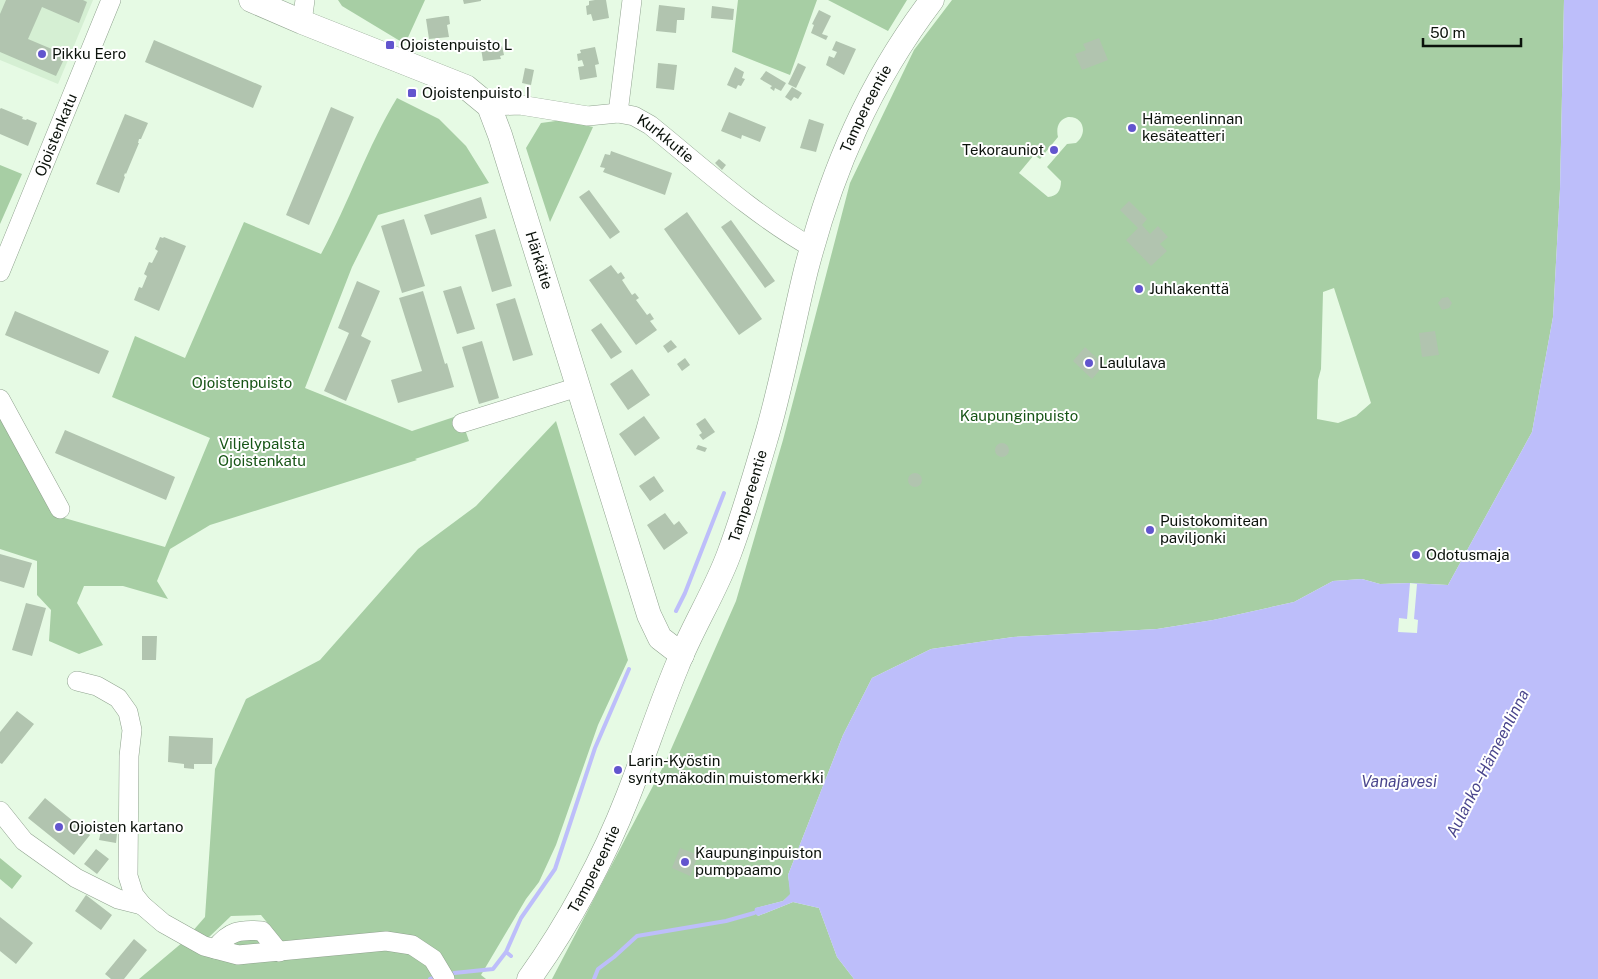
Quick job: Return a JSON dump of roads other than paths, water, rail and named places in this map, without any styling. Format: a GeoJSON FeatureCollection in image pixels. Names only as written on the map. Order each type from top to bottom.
{"type":"FeatureCollection","features":[{"type":"Feature","properties":{"kind":"main road","name":"Härkätie"},"geometry":{"type":"LineString","coordinates":[[251,0],[304,11],[466,87],[488,106],[498,128],[649,615],[660,638],[682,655]]}},
{"type":"Feature","properties":{"kind":"main road","name":"Tampereentie"},"geometry":{"type":"LineString","coordinates":[[529,979],[552,948],[598,864],[628,798],[682,655],[729,555],[768,429],[807,267],[833,179],[849,139],[906,33],[932,0]]}},
{"type":"Feature","properties":{"kind":"street","name":"Ojoistenkatu"},"geometry":{"type":"LineString","coordinates":[[0,272],[110,0]]}},
{"type":"Feature","properties":{"kind":"street"},"geometry":{"type":"LineString","coordinates":[[618,113],[632,0]]}},
{"type":"Feature","properties":{"kind":"street","name":"Kurkkutie"},"geometry":{"type":"LineString","coordinates":[[488,106],[520,105],[588,116],[618,113],[634,116],[650,125],[744,201],[789,234],[813,248]]}},
{"type":"Feature","properties":{"kind":"street"},"geometry":{"type":"LineString","coordinates":[[462,423],[578,387]]}},
{"type":"Feature","properties":{"kind":"street"},"geometry":{"type":"LineString","coordinates":[[0,399],[60,509]]}},
{"type":"Feature","properties":{"kind":"street"},"geometry":{"type":"LineString","coordinates":[[77,681],[97,686],[118,698],[128,712],[132,730],[129,756],[128,876],[134,894],[142,905],[163,922],[204,946],[215,949],[224,937],[239,930],[262,931],[279,952],[386,941],[412,945],[432,959],[445,979]]}},
{"type":"Feature","properties":{"kind":"street"},"geometry":{"type":"LineString","coordinates":[[0,811],[24,841],[76,878],[118,899],[142,905]]}},
{"type":"Feature","properties":{"kind":"water","name":"Vanajavesi"},"geometry":{"type":"Polygon","coordinates":[[[1564,0],[1598,0],[1598,979],[854,979],[837,957],[819,908],[793,902],[758,916],[754,913],[755,908],[783,901],[790,894],[788,875],[843,735],[872,678],[931,649],[1013,637],[1157,629],[1213,620],[1294,602],[1333,581],[1362,579],[1380,584],[1448,585],[1532,432],[1553,317],[1560,189],[1564,0]]]}},
{"type":"Feature","properties":{"kind":"waterway"},"geometry":{"type":"LineString","coordinates":[[676,611],[685,593],[724,493]]}},
{"type":"Feature","properties":{"kind":"waterway"},"geometry":{"type":"LineString","coordinates":[[506,952],[521,918],[555,869],[595,748],[629,669]]}},
{"type":"Feature","properties":{"kind":"waterway"},"geometry":{"type":"LineString","coordinates":[[594,979],[598,969],[637,936],[726,921],[754,913]]}},
{"type":"Feature","properties":{"kind":"waterway"},"geometry":{"type":"LineString","coordinates":[[454,973],[493,969],[506,952],[511,956]]}},
{"type":"Feature","properties":{"kind":"place","name":"Ojoistenpuisto L"},"geometry":{"type":"Point","coordinates":[390,45]}},
{"type":"Feature","properties":{"kind":"place","name":"Pikku Eero"},"geometry":{"type":"Point","coordinates":[42,54]}},
{"type":"Feature","properties":{"kind":"place","name":"Ojoistenpuisto I"},"geometry":{"type":"Point","coordinates":[412,93]}},
{"type":"Feature","properties":{"kind":"place","name":"Hämeenlinnan kesäteatteri"},"geometry":{"type":"Point","coordinates":[1132,128]}},
{"type":"Feature","properties":{"kind":"place","name":"Tekorauniot"},"geometry":{"type":"Point","coordinates":[1054,150]}},
{"type":"Feature","properties":{"kind":"place","name":"Juhlakenttä"},"geometry":{"type":"Point","coordinates":[1139,289]}},
{"type":"Feature","properties":{"kind":"place","name":"Laululava"},"geometry":{"type":"Point","coordinates":[1089,363]}},
{"type":"Feature","properties":{"kind":"place","name":"Puistokomitean paviljonki"},"geometry":{"type":"Point","coordinates":[1150,530]}},
{"type":"Feature","properties":{"kind":"place","name":"Odotusmaja"},"geometry":{"type":"Point","coordinates":[1416,555]}},
{"type":"Feature","properties":{"kind":"place","name":"Larin-Kyöstin syntymäkodin muistomerkki"},"geometry":{"type":"Point","coordinates":[618,770]}},
{"type":"Feature","properties":{"kind":"place","name":"Ojoisten kartano"},"geometry":{"type":"Point","coordinates":[59,827]}},
{"type":"Feature","properties":{"kind":"place","name":"Kaupunginpuiston pumppaamo"},"geometry":{"type":"Point","coordinates":[685,862]}},
{"type":"Feature","properties":{"kind":"park label","name":"Ojoistenpuisto"},"geometry":{"type":"Point","coordinates":[242,383]}},
{"type":"Feature","properties":{"kind":"park label","name":"Kaupunginpuisto"},"geometry":{"type":"Point","coordinates":[1019,416]}},
{"type":"Feature","properties":{"kind":"park label","name":"Viljelypalsta Ojoistenkatu"},"geometry":{"type":"Point","coordinates":[262,452]}},
{"type":"Feature","properties":{"kind":"water label","name":"Aulanko–Hämeenlinna"},"geometry":{"type":"Point","coordinates":[1487,763]}}]}
